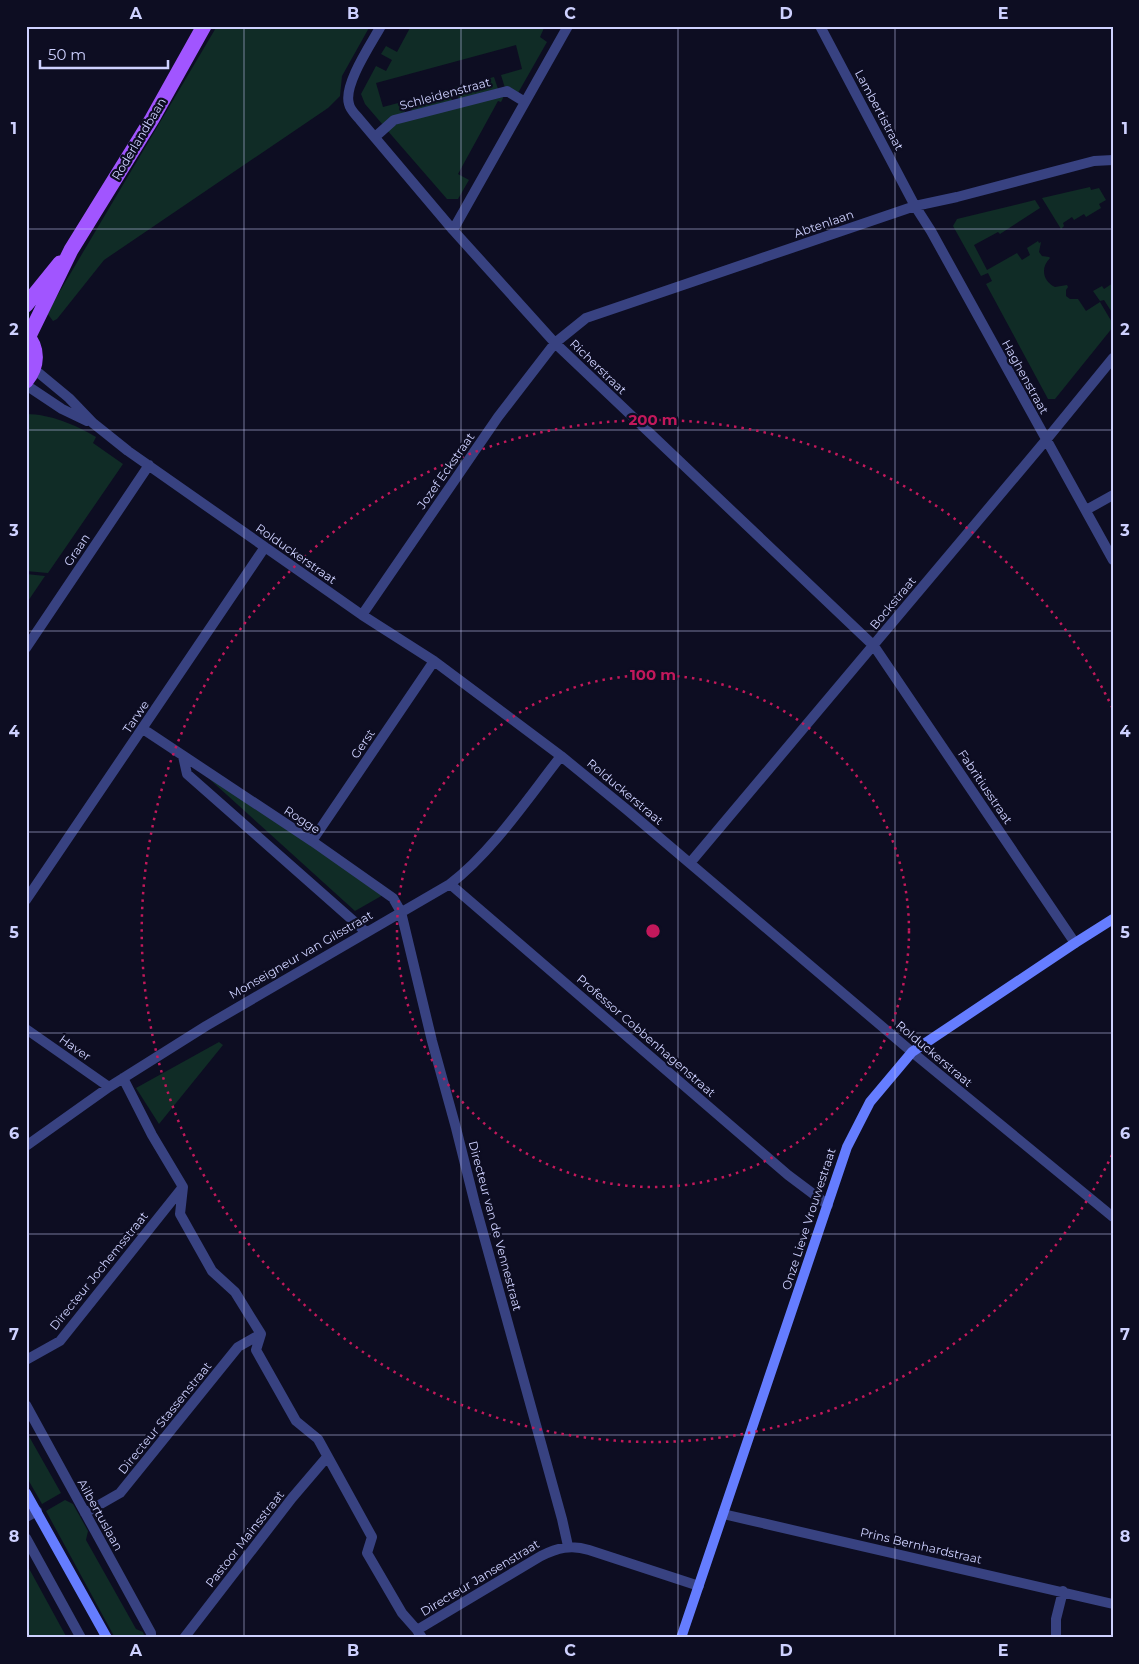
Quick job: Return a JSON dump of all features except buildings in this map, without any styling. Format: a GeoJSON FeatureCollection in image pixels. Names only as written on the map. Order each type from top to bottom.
{"type":"FeatureCollection","features":[{"type":"Feature","properties":{"kind":"main road","name":"Roderlandbaan"},"geometry":{"type":"LineString","coordinates":[[27,335],[71,250],[152,119],[204,26]]}},
{"type":"Feature","properties":{"kind":"main road","name":"Roderlandbaan"},"geometry":{"type":"LineString","coordinates":[[26,305],[71,250]]}},
{"type":"Feature","properties":{"kind":"main road"},"geometry":{"type":"LineString","coordinates":[[27,335],[34,346],[36,356],[30,375]]}},
{"type":"Feature","properties":{"kind":"street","name":"Richerstraat"},"geometry":{"type":"LineString","coordinates":[[381,26],[350,86],[347,94],[349,106],[453,230],[555,343],[874,646]]}},
{"type":"Feature","properties":{"kind":"street"},"geometry":{"type":"LineString","coordinates":[[453,230],[568,26]]}},
{"type":"Feature","properties":{"kind":"street","name":"Lambertistraat"},"geometry":{"type":"LineString","coordinates":[[820,26],[915,206]]}},
{"type":"Feature","properties":{"kind":"street","name":"Schleidenstraat"},"geometry":{"type":"LineString","coordinates":[[375,138],[394,120],[507,91],[525,102]]}},
{"type":"Feature","properties":{"kind":"street","name":"Abtenlaan"},"geometry":{"type":"LineString","coordinates":[[555,343],[586,318],[915,206],[957,197],[1094,161],[1113,160]]}},
{"type":"Feature","properties":{"kind":"street","name":"Haghenstraat"},"geometry":{"type":"LineString","coordinates":[[915,206],[931,231],[1113,560]]}},
{"type":"Feature","properties":{"kind":"street","name":"Jozef Eckstraat"},"geometry":{"type":"LineString","coordinates":[[362,616],[498,417],[555,343]]}},
{"type":"Feature","properties":{"kind":"street","name":"Bockstraat"},"geometry":{"type":"LineString","coordinates":[[690,863],[874,646],[1113,358]]}},
{"type":"Feature","properties":{"kind":"street","name":"Rolduckerstraat"},"geometry":{"type":"LineString","coordinates":[[30,375],[68,398],[93,424],[149,465],[362,616],[434,661],[561,756],[912,1052],[1113,1217]]}},
{"type":"Feature","properties":{"kind":"street","name":"Rolduckerstraat"},"geometry":{"type":"LineString","coordinates":[[26,385],[62,409],[93,424]]}},
{"type":"Feature","properties":{"kind":"street","name":"Graan"},"geometry":{"type":"LineString","coordinates":[[26,648],[149,465]]}},
{"type":"Feature","properties":{"kind":"street"},"geometry":{"type":"LineString","coordinates":[[1086,510],[1113,495]]}},
{"type":"Feature","properties":{"kind":"street","name":"Tarwe"},"geometry":{"type":"LineString","coordinates":[[26,900],[265,547]]}},
{"type":"Feature","properties":{"kind":"street","name":"Fabritiusstraat"},"geometry":{"type":"LineString","coordinates":[[874,646],[1075,943]]}},
{"type":"Feature","properties":{"kind":"street","name":"Gerst"},"geometry":{"type":"LineString","coordinates":[[312,841],[434,661]]}},
{"type":"Feature","properties":{"kind":"street","name":"Rogge"},"geometry":{"type":"LineString","coordinates":[[143,729],[312,841],[393,898],[401,912]]}},
{"type":"Feature","properties":{"kind":"street"},"geometry":{"type":"LineString","coordinates":[[183,756],[187,774],[366,932]]}},
{"type":"Feature","properties":{"kind":"street","name":"Monseigneur van Gilsstraat"},"geometry":{"type":"LineString","coordinates":[[26,1146],[109,1087],[206,1026],[450,884],[469,870],[489,847],[561,756]]}},
{"type":"Feature","properties":{"kind":"street","name":"Professor Cobbenhagenstraat"},"geometry":{"type":"LineString","coordinates":[[450,884],[788,1175],[828,1205]]}},
{"type":"Feature","properties":{"kind":"street","name":"Directeur van de Vennestraat"},"geometry":{"type":"LineString","coordinates":[[401,912],[432,1041],[568,1546]]}},
{"type":"Feature","properties":{"kind":"street","name":"Onze Lieve Vrouwestraat"},"geometry":{"type":"LineString","coordinates":[[681,1638],[846,1147],[870,1102],[912,1052],[1075,943],[1113,920]]}},
{"type":"Feature","properties":{"kind":"street","name":"Haver"},"geometry":{"type":"LineString","coordinates":[[26,1030],[109,1087]]}},
{"type":"Feature","properties":{"kind":"street"},"geometry":{"type":"LineString","coordinates":[[123,1078],[152,1135],[183,1187],[180,1214],[212,1271],[235,1292],[261,1334],[256,1350],[296,1421],[318,1439],[372,1537],[367,1552],[402,1613],[420,1634]]}},
{"type":"Feature","properties":{"kind":"street","name":"Directeur Jochemsstraat"},"geometry":{"type":"LineString","coordinates":[[26,1360],[60,1341],[183,1187]]}},
{"type":"Feature","properties":{"kind":"street","name":"Directeur Stassenstraat"},"geometry":{"type":"LineString","coordinates":[[85,1512],[120,1493],[238,1347],[261,1334]]}},
{"type":"Feature","properties":{"kind":"street","name":"Ailbertuslaan"},"geometry":{"type":"LineString","coordinates":[[26,1405],[152,1638]]}},
{"type":"Feature","properties":{"kind":"street","name":"Pastoor Mainsstraat"},"geometry":{"type":"LineString","coordinates":[[184,1638],[292,1498],[327,1457]]}},
{"type":"Feature","properties":{"kind":"street"},"geometry":{"type":"LineString","coordinates":[[26,1493],[107,1638]]}},
{"type":"Feature","properties":{"kind":"street"},"geometry":{"type":"LineString","coordinates":[[26,1517],[37,1512]]}},
{"type":"Feature","properties":{"kind":"street","name":"Prins Bernhardstraat"},"geometry":{"type":"LineString","coordinates":[[723,1514],[1113,1604]]}},
{"type":"Feature","properties":{"kind":"street"},"geometry":{"type":"LineString","coordinates":[[26,1538],[81,1638]]}},
{"type":"Feature","properties":{"kind":"street"},"geometry":{"type":"LineString","coordinates":[[568,1546],[578,1546],[699,1586]]}},
{"type":"Feature","properties":{"kind":"street","name":"Directeur Jansenstraat"},"geometry":{"type":"LineString","coordinates":[[420,1634],[541,1556],[555,1549],[568,1546]]}},
{"type":"Feature","properties":{"kind":"street"},"geometry":{"type":"LineString","coordinates":[[1056,1638],[1056,1619],[1063,1591]]}},
{"type":"Feature","properties":{"kind":"green space"},"geometry":{"type":"Polygon","coordinates":[[[217,26],[370,26],[342,76],[340,96],[328,108],[104,260],[57,319],[53,321],[47,313],[217,26]]]}},
{"type":"Feature","properties":{"kind":"green space"},"geometry":{"type":"Polygon","coordinates":[[[411,26],[541,26],[544,28],[540,37],[547,42],[518,93],[505,88],[501,75],[522,69],[516,45],[376,83],[383,107],[402,102],[406,114],[383,125],[365,104],[361,94],[376,66],[386,71],[392,60],[381,54],[386,46],[397,52],[411,26]]]}},
{"type":"Feature","properties":{"kind":"green space"},"geometry":{"type":"Polygon","coordinates":[[[494,77],[498,89],[459,100],[455,87],[494,77]]]}},
{"type":"Feature","properties":{"kind":"green space"},"geometry":{"type":"Polygon","coordinates":[[[448,89],[452,101],[412,112],[409,100],[448,89]]]}},
{"type":"Feature","properties":{"kind":"green space"},"geometry":{"type":"Polygon","coordinates":[[[505,94],[501,102],[498,101],[458,174],[469,180],[458,199],[447,199],[387,130],[394,124],[505,94]]]}},
{"type":"Feature","properties":{"kind":"green space"},"geometry":{"type":"Polygon","coordinates":[[[1090,187],[1091,190],[1099,188],[1106,200],[1099,204],[1101,208],[1086,217],[1084,214],[1074,220],[1072,217],[1063,223],[1064,226],[1061,229],[1042,198],[1090,187]]]}},
{"type":"Feature","properties":{"kind":"green space"},"geometry":{"type":"Polygon","coordinates":[[[1035,200],[1040,208],[1000,234],[998,232],[974,245],[987,270],[1017,253],[1022,260],[1030,255],[1027,248],[1038,241],[1039,243],[1041,242],[1039,252],[1042,256],[1050,258],[1044,270],[1048,281],[1055,287],[1067,285],[1066,296],[1070,299],[1078,299],[1086,311],[1100,302],[1113,324],[1113,327],[1055,399],[1048,399],[986,284],[992,281],[988,273],[981,276],[953,226],[957,219],[1035,200]]]}},
{"type":"Feature","properties":{"kind":"green space"},"geometry":{"type":"Polygon","coordinates":[[[1113,283],[1113,314],[1104,300],[1100,301],[1093,291],[1102,286],[1104,289],[1113,283]]]}},
{"type":"Feature","properties":{"kind":"green space"},"geometry":{"type":"Polygon","coordinates":[[[26,414],[53,418],[71,424],[96,437],[93,443],[123,464],[48,573],[26,571],[26,414]]]}},
{"type":"Feature","properties":{"kind":"green space"},"geometry":{"type":"Polygon","coordinates":[[[26,574],[45,576],[26,604],[26,574]]]}},
{"type":"Feature","properties":{"kind":"green space"},"geometry":{"type":"Polygon","coordinates":[[[195,766],[383,895],[355,911],[195,766]]]}},
{"type":"Feature","properties":{"kind":"green space"},"geometry":{"type":"Polygon","coordinates":[[[219,1042],[223,1045],[159,1124],[136,1088],[219,1042]]]}},
{"type":"Feature","properties":{"kind":"green space"},"geometry":{"type":"Polygon","coordinates":[[[26,1431],[61,1493],[42,1504],[26,1476],[26,1431]]]}},
{"type":"Feature","properties":{"kind":"green space"},"geometry":{"type":"Polygon","coordinates":[[[65,1500],[73,1504],[88,1531],[86,1540],[136,1629],[143,1632],[145,1638],[115,1638],[46,1511],[65,1500]]]}},
{"type":"Feature","properties":{"kind":"green space"},"geometry":{"type":"Polygon","coordinates":[[[26,1563],[67,1638],[26,1638],[26,1563]]]}}]}
